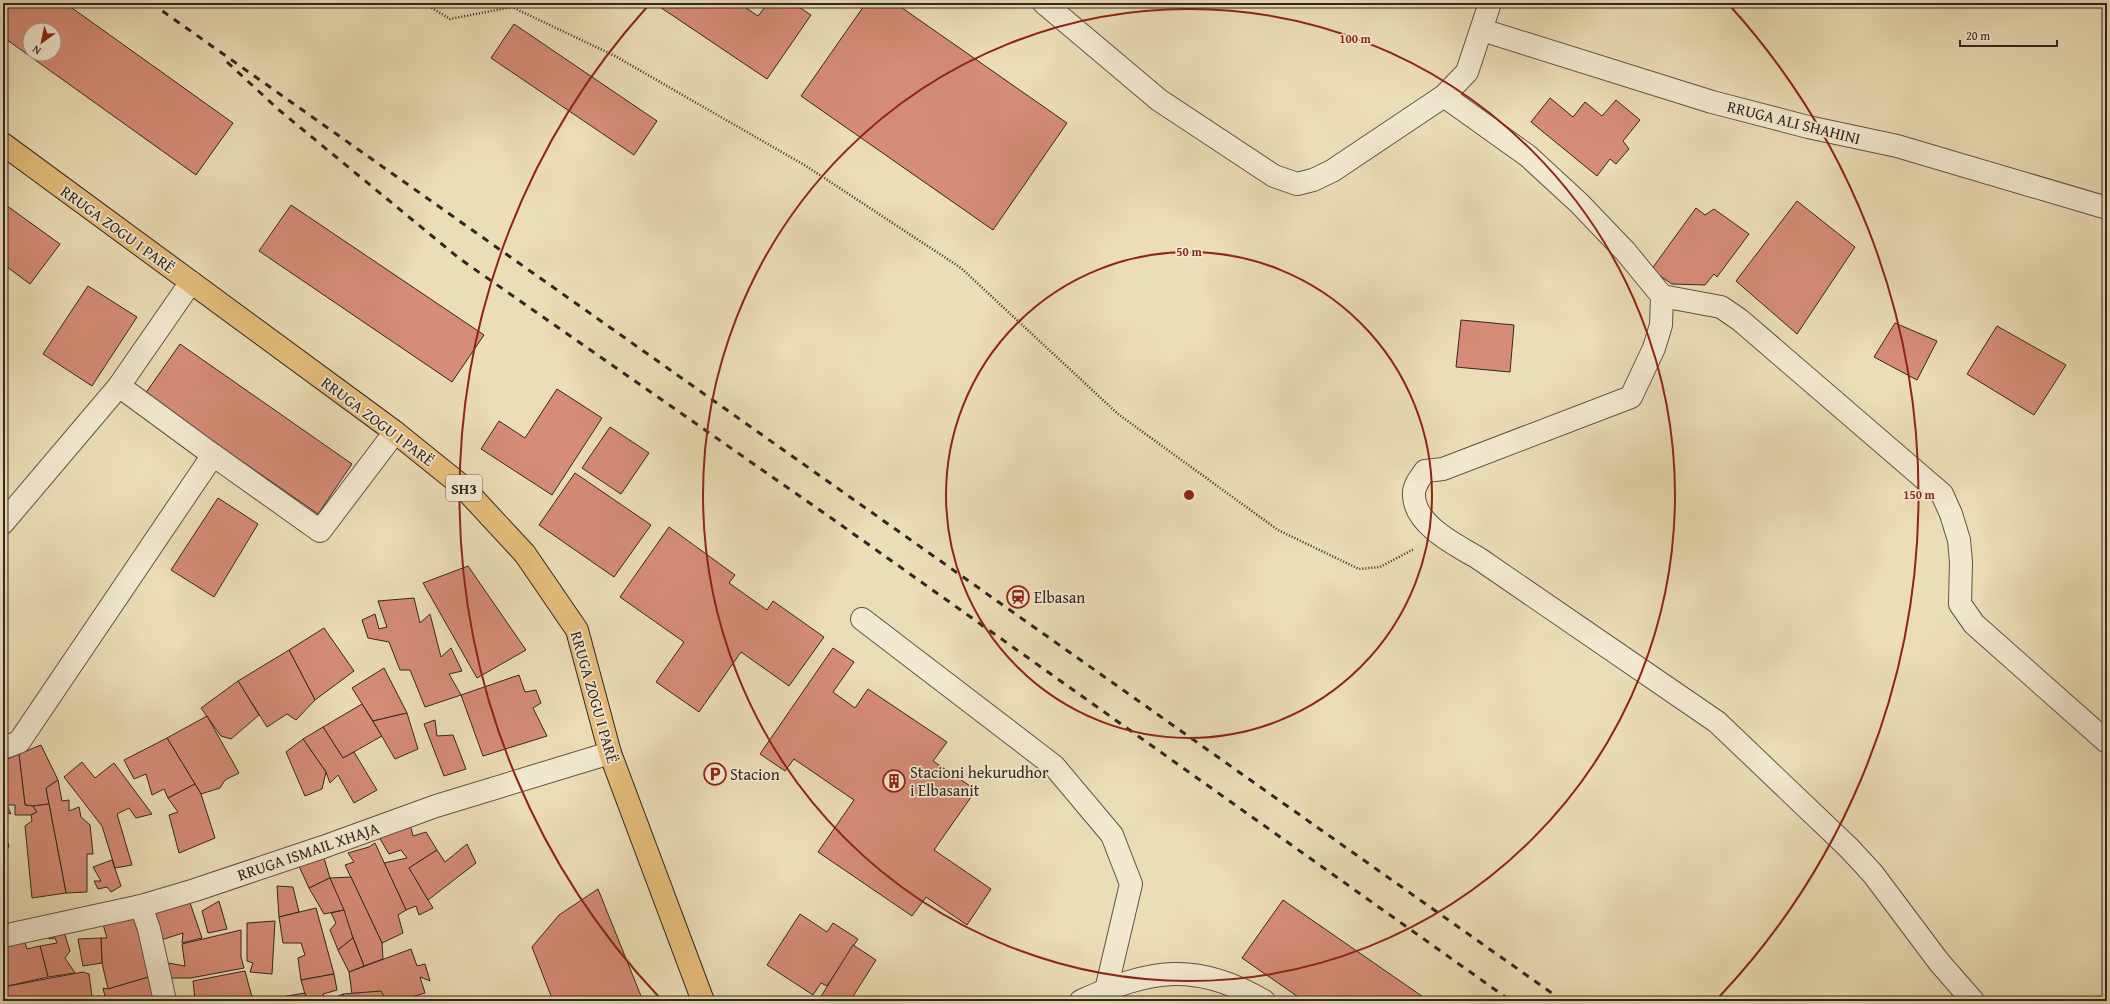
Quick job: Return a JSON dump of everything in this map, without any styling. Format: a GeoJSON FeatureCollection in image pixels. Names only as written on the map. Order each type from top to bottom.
{"type":"FeatureCollection","features":[{"type":"Feature","properties":{"kind":"main road","name":"RRUGA ZOGU I PARË"},"geometry":{"type":"LineString","coordinates":[[3,144],[395,432],[462,486],[524,554],[577,630],[610,753],[703,1001]]}},
{"type":"Feature","properties":{"kind":"street"},"geometry":{"type":"LineString","coordinates":[[1044,3],[1159,100],[1274,176],[1297,184],[1313,180],[1332,171],[1444,96],[1467,72],[1490,3]]}},
{"type":"Feature","properties":{"kind":"street","name":"RRUGA ALI SHAHINI"},"geometry":{"type":"LineString","coordinates":[[1482,30],[1712,102],[1808,127],[1897,146],[2107,208]]}},
{"type":"Feature","properties":{"kind":"street"},"geometry":{"type":"LineString","coordinates":[[1444,96],[1533,161],[1579,203],[1625,251],[1662,296],[1721,307],[1740,320],[1942,494],[1951,514],[1958,540],[1961,562],[1960,604],[1974,624],[2107,742]]}},
{"type":"Feature","properties":{"kind":"street"},"geometry":{"type":"LineString","coordinates":[[3,523],[118,386],[191,282]]}},
{"type":"Feature","properties":{"kind":"street"},"geometry":{"type":"LineString","coordinates":[[1662,296],[1661,325],[1654,348],[1631,397],[1443,469],[1425,471],[1417,482],[1413,495],[1417,508],[1442,537],[1478,558],[1717,722],[1854,853],[1873,874],[1939,962],[1973,1001]]}},
{"type":"Feature","properties":{"kind":"street"},"geometry":{"type":"LineString","coordinates":[[118,386],[320,531],[395,432]]}},
{"type":"Feature","properties":{"kind":"street"},"geometry":{"type":"LineString","coordinates":[[3,748],[19,742],[213,455]]}},
{"type":"Feature","properties":{"kind":"street"},"geometry":{"type":"LineString","coordinates":[[862,620],[1054,766],[1112,835],[1131,884],[1106,990]]}},
{"type":"Feature","properties":{"kind":"street","name":"RRUGA ISMAIL XHAJA"},"geometry":{"type":"LineString","coordinates":[[3,936],[141,906],[252,871],[436,806],[610,753]]}},
{"type":"Feature","properties":{"kind":"street"},"geometry":{"type":"LineString","coordinates":[[141,906],[149,929],[165,1001]]}},
{"type":"Feature","properties":{"kind":"street"},"geometry":{"type":"LineString","coordinates":[[1081,1001],[1142,977],[1174,973],[1200,975],[1221,980],[1243,988],[1264,1001]]}},
{"type":"Feature","properties":{"kind":"path"},"geometry":{"type":"LineString","coordinates":[[424,3],[450,19],[512,7],[615,56],[806,166],[961,268],[1118,414],[1278,530],[1359,570],[1380,567],[1402,554],[1442,537]]}},
{"type":"Feature","properties":{"kind":"building"},"geometry":{"type":"Polygon","coordinates":[[[3,3],[65,3],[233,123],[196,175],[38,62],[62,62],[62,22],[22,22],[22,51],[3,37],[3,3]]]}},
{"type":"Feature","properties":{"kind":"building"},"geometry":{"type":"Polygon","coordinates":[[[654,3],[739,3],[758,16],[768,3],[793,3],[811,15],[767,79],[654,3]]]}},
{"type":"Feature","properties":{"kind":"building"},"geometry":{"type":"Polygon","coordinates":[[[866,3],[895,3],[1067,123],[993,230],[801,96],[866,3]]]}},
{"type":"Feature","properties":{"kind":"building"},"geometry":{"type":"Polygon","coordinates":[[[514,24],[657,121],[634,155],[491,58],[514,24]]]}},
{"type":"Feature","properties":{"kind":"building"},"geometry":{"type":"Polygon","coordinates":[[[1550,98],[1573,117],[1585,102],[1602,116],[1616,100],[1640,120],[1623,141],[1629,149],[1616,164],[1610,159],[1597,176],[1531,122],[1550,98]]]}},
{"type":"Feature","properties":{"kind":"building"},"geometry":{"type":"Polygon","coordinates":[[[1797,201],[1855,247],[1797,334],[1736,281],[1797,201]]]}},
{"type":"Feature","properties":{"kind":"building"},"geometry":{"type":"Polygon","coordinates":[[[3,203],[60,244],[30,284],[3,264],[3,203]]]}},
{"type":"Feature","properties":{"kind":"building"},"geometry":{"type":"Polygon","coordinates":[[[291,205],[484,335],[452,382],[259,251],[291,205]]]}},
{"type":"Feature","properties":{"kind":"building"},"geometry":{"type":"Polygon","coordinates":[[[1696,208],[1705,215],[1714,209],[1749,234],[1717,277],[1714,274],[1705,285],[1672,284],[1651,270],[1696,208]]]}},
{"type":"Feature","properties":{"kind":"building"},"geometry":{"type":"Polygon","coordinates":[[[88,286],[137,317],[92,386],[43,354],[88,286]]]}},
{"type":"Feature","properties":{"kind":"building"},"geometry":{"type":"Polygon","coordinates":[[[1461,320],[1514,325],[1510,372],[1456,367],[1461,320]]]}},
{"type":"Feature","properties":{"kind":"building"},"geometry":{"type":"Polygon","coordinates":[[[1895,323],[1937,341],[1917,380],[1874,357],[1895,323]]]}},
{"type":"Feature","properties":{"kind":"building"},"geometry":{"type":"Polygon","coordinates":[[[1997,326],[2066,365],[2034,415],[1967,374],[1997,326]]]}},
{"type":"Feature","properties":{"kind":"building"},"geometry":{"type":"Polygon","coordinates":[[[180,344],[352,464],[318,514],[145,394],[180,344]]]}},
{"type":"Feature","properties":{"kind":"building"},"geometry":{"type":"Polygon","coordinates":[[[557,389],[602,418],[552,495],[481,449],[499,421],[525,438],[557,389]]]}},
{"type":"Feature","properties":{"kind":"building"},"geometry":{"type":"Polygon","coordinates":[[[610,427],[649,453],[621,494],[582,468],[610,427]]]}},
{"type":"Feature","properties":{"kind":"building"},"geometry":{"type":"Polygon","coordinates":[[[575,473],[651,525],[614,577],[539,525],[575,473]]]}},
{"type":"Feature","properties":{"kind":"building"},"geometry":{"type":"Polygon","coordinates":[[[218,498],[258,524],[214,597],[171,570],[218,498]]]}},
{"type":"Feature","properties":{"kind":"building"},"geometry":{"type":"Polygon","coordinates":[[[669,527],[735,575],[729,583],[767,610],[773,601],[824,637],[789,686],[741,652],[699,712],[656,682],[684,642],[620,597],[669,527]]]}},
{"type":"Feature","properties":{"kind":"building"},"geometry":{"type":"Polygon","coordinates":[[[468,566],[526,650],[477,678],[423,583],[468,566]]]}},
{"type":"Feature","properties":{"kind":"building"},"geometry":{"type":"Polygon","coordinates":[[[414,598],[420,623],[430,614],[441,657],[451,648],[462,671],[449,674],[461,695],[425,707],[410,670],[400,670],[389,642],[368,638],[362,620],[375,614],[379,629],[387,627],[378,601],[414,598]]]}},
{"type":"Feature","properties":{"kind":"building"},"geometry":{"type":"Polygon","coordinates":[[[324,628],[354,671],[315,700],[289,650],[324,628]]]}},
{"type":"Feature","properties":{"kind":"building","name":"Stacioni hekurudhor i Elbasanit"},"geometry":{"type":"Polygon","coordinates":[[[833,648],[854,662],[833,692],[855,708],[868,689],[947,742],[933,761],[976,790],[934,850],[991,889],[967,925],[926,897],[912,916],[818,852],[854,800],[794,759],[785,771],[760,754],[833,648]]]}},
{"type":"Feature","properties":{"kind":"building"},"geometry":{"type":"Polygon","coordinates":[[[289,650],[315,700],[296,720],[287,714],[267,727],[238,681],[289,650]]]}},
{"type":"Feature","properties":{"kind":"building"},"geometry":{"type":"Polygon","coordinates":[[[384,668],[407,713],[373,721],[352,688],[384,668]]]}},
{"type":"Feature","properties":{"kind":"building"},"geometry":{"type":"Polygon","coordinates":[[[519,675],[525,692],[536,690],[541,703],[533,708],[547,736],[483,756],[461,695],[519,675]]]}},
{"type":"Feature","properties":{"kind":"building"},"geometry":{"type":"Polygon","coordinates":[[[238,681],[259,715],[231,739],[221,736],[201,708],[238,681]]]}},
{"type":"Feature","properties":{"kind":"building"},"geometry":{"type":"Polygon","coordinates":[[[362,704],[382,736],[343,758],[323,727],[362,704]]]}},
{"type":"Feature","properties":{"kind":"building"},"geometry":{"type":"Polygon","coordinates":[[[407,713],[418,749],[395,759],[373,721],[407,713]]]}},
{"type":"Feature","properties":{"kind":"building"},"geometry":{"type":"Polygon","coordinates":[[[207,716],[239,773],[225,780],[220,788],[201,794],[167,738],[207,716]]]}},
{"type":"Feature","properties":{"kind":"building"},"geometry":{"type":"Polygon","coordinates":[[[435,720],[437,736],[453,735],[466,769],[444,776],[424,724],[435,720]]]}},
{"type":"Feature","properties":{"kind":"building"},"geometry":{"type":"Polygon","coordinates":[[[323,727],[343,758],[354,752],[377,790],[354,803],[338,775],[330,783],[326,772],[303,739],[323,727]]]}},
{"type":"Feature","properties":{"kind":"building"},"geometry":{"type":"Polygon","coordinates":[[[167,738],[195,784],[168,798],[164,789],[152,795],[146,774],[134,779],[124,760],[167,738]]]}},
{"type":"Feature","properties":{"kind":"building"},"geometry":{"type":"Polygon","coordinates":[[[303,739],[326,772],[322,789],[305,796],[286,752],[303,739]]]}},
{"type":"Feature","properties":{"kind":"building"},"geometry":{"type":"Polygon","coordinates":[[[41,745],[58,780],[46,788],[49,804],[33,806],[25,805],[19,754],[41,745]]]}},
{"type":"Feature","properties":{"kind":"building"},"geometry":{"type":"Polygon","coordinates":[[[19,754],[25,805],[33,806],[37,812],[31,815],[15,815],[15,805],[7,805],[11,814],[3,811],[3,761],[19,754]]]}},
{"type":"Feature","properties":{"kind":"building"},"geometry":{"type":"Polygon","coordinates":[[[82,762],[95,778],[114,763],[152,814],[136,818],[129,808],[117,814],[132,865],[115,868],[102,826],[64,777],[82,762]]]}},
{"type":"Feature","properties":{"kind":"building"},"geometry":{"type":"Polygon","coordinates":[[[58,780],[62,801],[69,800],[69,811],[79,807],[81,817],[90,825],[93,854],[87,854],[87,892],[66,893],[46,788],[58,780]]]}},
{"type":"Feature","properties":{"kind":"building"},"geometry":{"type":"Polygon","coordinates":[[[195,784],[201,794],[215,838],[179,853],[169,815],[178,812],[168,798],[195,784]]]}},
{"type":"Feature","properties":{"kind":"building"},"geometry":{"type":"Polygon","coordinates":[[[49,804],[66,893],[32,898],[25,826],[32,821],[31,815],[37,812],[33,806],[49,804]]]}},
{"type":"Feature","properties":{"kind":"building"},"geometry":{"type":"Polygon","coordinates":[[[410,824],[413,836],[426,832],[437,850],[409,868],[433,908],[419,915],[416,906],[406,910],[384,863],[407,858],[401,850],[389,854],[379,837],[410,824]]]}},
{"type":"Feature","properties":{"kind":"building"},"geometry":{"type":"Polygon","coordinates":[[[3,825],[9,847],[3,847],[3,825]]]}},
{"type":"Feature","properties":{"kind":"building"},"geometry":{"type":"Polygon","coordinates":[[[375,843],[406,910],[398,915],[403,933],[382,943],[345,865],[354,862],[348,853],[369,847],[375,843]]]}},
{"type":"Feature","properties":{"kind":"building"},"geometry":{"type":"Polygon","coordinates":[[[467,844],[476,863],[428,900],[409,868],[437,850],[445,862],[467,844]]]}},
{"type":"Feature","properties":{"kind":"building"},"geometry":{"type":"Polygon","coordinates":[[[323,855],[330,878],[309,888],[298,864],[323,855]]]}},
{"type":"Feature","properties":{"kind":"building"},"geometry":{"type":"Polygon","coordinates":[[[112,860],[121,886],[111,892],[107,887],[98,889],[94,881],[101,881],[93,867],[112,860]]]}},
{"type":"Feature","properties":{"kind":"building"},"geometry":{"type":"Polygon","coordinates":[[[351,877],[382,943],[383,959],[364,966],[330,878],[351,877]]]}},
{"type":"Feature","properties":{"kind":"building"},"geometry":{"type":"Polygon","coordinates":[[[330,878],[344,910],[324,914],[309,888],[330,878]]]}},
{"type":"Feature","properties":{"kind":"building"},"geometry":{"type":"Polygon","coordinates":[[[277,886],[293,887],[299,912],[279,917],[277,886]]]}},
{"type":"Feature","properties":{"kind":"building"},"geometry":{"type":"Polygon","coordinates":[[[598,889],[643,1001],[553,1001],[532,947],[559,915],[598,889]]]}},
{"type":"Feature","properties":{"kind":"building"},"geometry":{"type":"Polygon","coordinates":[[[188,897],[202,938],[182,943],[183,933],[161,940],[149,908],[188,897]]]}},
{"type":"Feature","properties":{"kind":"building"},"geometry":{"type":"Polygon","coordinates":[[[1283,900],[1429,1001],[1304,1001],[1242,958],[1283,900]]]}},
{"type":"Feature","properties":{"kind":"building"},"geometry":{"type":"Polygon","coordinates":[[[219,901],[227,929],[208,933],[202,911],[219,901]]]}},
{"type":"Feature","properties":{"kind":"building"},"geometry":{"type":"Polygon","coordinates":[[[316,908],[334,974],[301,980],[298,958],[305,955],[301,943],[283,943],[279,917],[316,908]]]}},
{"type":"Feature","properties":{"kind":"building"},"geometry":{"type":"Polygon","coordinates":[[[344,910],[353,938],[338,950],[330,930],[336,923],[331,913],[344,910]]]}},
{"type":"Feature","properties":{"kind":"building"},"geometry":{"type":"Polygon","coordinates":[[[139,911],[152,976],[108,989],[102,963],[101,938],[107,938],[102,921],[139,911]]]}},
{"type":"Feature","properties":{"kind":"building"},"geometry":{"type":"Polygon","coordinates":[[[800,914],[827,932],[833,923],[858,939],[827,986],[821,983],[813,995],[767,965],[800,914]]]}},
{"type":"Feature","properties":{"kind":"building"},"geometry":{"type":"Polygon","coordinates":[[[275,921],[272,974],[250,972],[253,963],[247,961],[247,923],[275,921]]]}},
{"type":"Feature","properties":{"kind":"building"},"geometry":{"type":"Polygon","coordinates":[[[63,929],[70,951],[65,958],[75,973],[48,977],[40,946],[57,943],[55,938],[49,939],[48,933],[63,929]]]}},
{"type":"Feature","properties":{"kind":"building"},"geometry":{"type":"Polygon","coordinates":[[[241,930],[241,957],[244,968],[191,978],[168,978],[168,963],[185,966],[182,944],[241,930]]]}},
{"type":"Feature","properties":{"kind":"building"},"geometry":{"type":"Polygon","coordinates":[[[101,938],[102,963],[83,966],[78,939],[101,938]]]}},
{"type":"Feature","properties":{"kind":"building"},"geometry":{"type":"Polygon","coordinates":[[[353,938],[364,966],[349,972],[338,950],[353,938]]]}},
{"type":"Feature","properties":{"kind":"building"},"geometry":{"type":"Polygon","coordinates":[[[24,939],[27,949],[40,946],[48,977],[3,987],[3,942],[24,939]]]}},
{"type":"Feature","properties":{"kind":"building"},"geometry":{"type":"Polygon","coordinates":[[[853,945],[876,960],[850,1001],[825,1001],[820,998],[853,945]]]}},
{"type":"Feature","properties":{"kind":"building"},"geometry":{"type":"Polygon","coordinates":[[[411,949],[417,966],[425,964],[430,981],[420,977],[425,993],[398,1001],[379,1001],[352,994],[349,972],[411,949]]]}},
{"type":"Feature","properties":{"kind":"building"},"geometry":{"type":"Polygon","coordinates":[[[245,971],[253,1001],[195,1001],[193,981],[245,971]]]}},
{"type":"Feature","properties":{"kind":"building"},"geometry":{"type":"Polygon","coordinates":[[[83,972],[89,974],[92,997],[100,996],[101,1001],[3,1001],[5,1000],[3,987],[83,972]]]}},
{"type":"Feature","properties":{"kind":"building"},"geometry":{"type":"Polygon","coordinates":[[[334,974],[337,990],[323,994],[326,1001],[307,1001],[301,980],[334,974]]]}},
{"type":"Feature","properties":{"kind":"building"},"geometry":{"type":"Polygon","coordinates":[[[152,976],[158,1001],[106,1001],[103,988],[108,989],[152,976]]]}},
{"type":"Feature","properties":{"kind":"building"},"geometry":{"type":"Polygon","coordinates":[[[381,991],[387,1001],[345,1001],[343,994],[381,991]]]}},
{"type":"Feature","properties":{"kind":"building"},"geometry":{"type":"Polygon","coordinates":[[[305,993],[307,1001],[276,1001],[275,998],[305,993]]]}},
{"type":"Feature","properties":{"kind":"building"},"geometry":{"type":"Polygon","coordinates":[[[343,994],[345,1001],[326,1001],[343,994]]]}},
{"type":"Feature","properties":{"kind":"railway"},"geometry":{"type":"LineString","coordinates":[[151,3],[1563,1001]]}},
{"type":"Feature","properties":{"kind":"railway"},"geometry":{"type":"LineString","coordinates":[[227,62],[279,110],[460,259],[834,520],[1511,1001]]}},
{"type":"Feature","properties":{"kind":"place","name":"Elbasan"},"geometry":{"type":"Point","coordinates":[1018,597]}},
{"type":"Feature","properties":{"kind":"place","name":"Stacion"},"geometry":{"type":"Point","coordinates":[715,774]}},
{"type":"Feature","properties":{"kind":"place","name":"Stacioni hekurudhor i Elbasanit"},"geometry":{"type":"Point","coordinates":[894,781]}}]}
